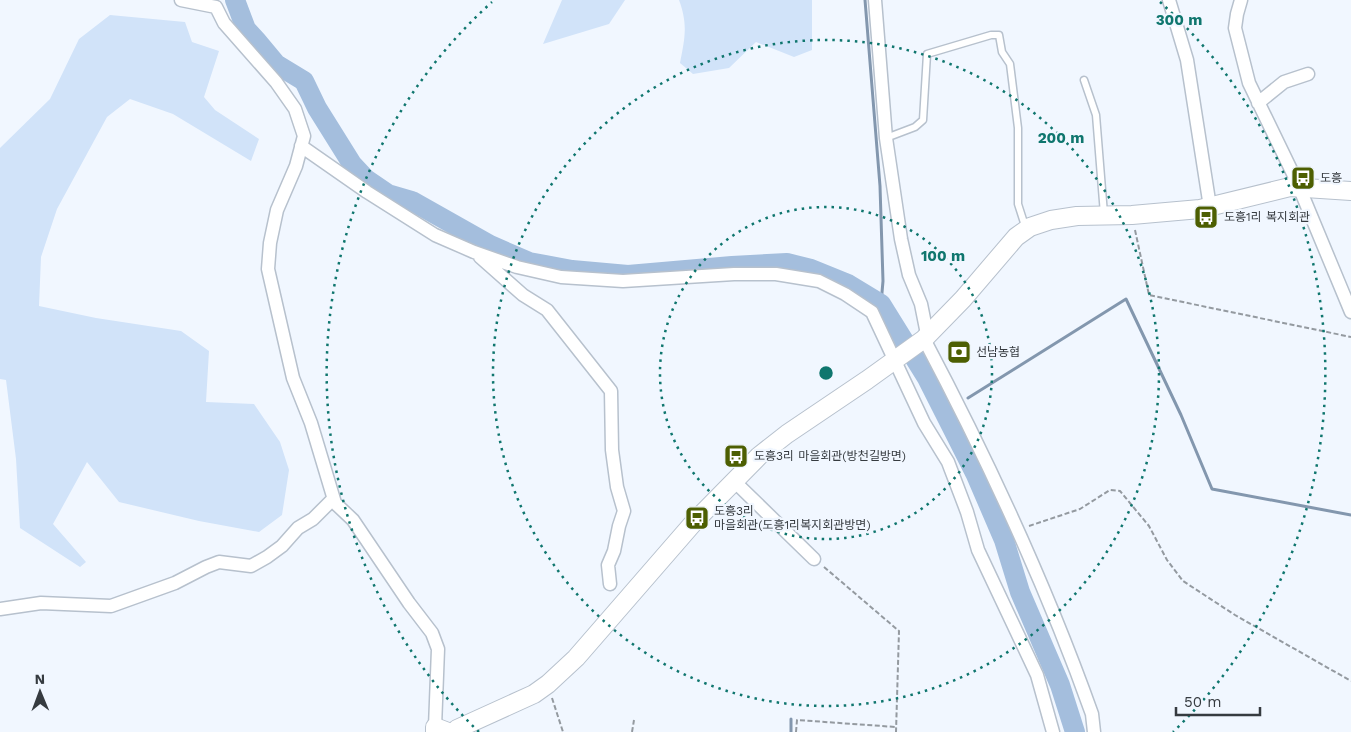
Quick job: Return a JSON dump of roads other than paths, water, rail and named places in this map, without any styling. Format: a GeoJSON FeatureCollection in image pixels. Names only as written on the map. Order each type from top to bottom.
{"type":"FeatureCollection","features":[{"type":"Feature","properties":{"kind":"street"},"geometry":{"type":"LineString","coordinates":[[181,0],[216,7],[224,23],[276,82],[295,109],[304,136],[296,166],[277,210],[270,243],[268,269],[293,378],[311,423],[335,503],[353,520],[409,603],[432,633],[438,649],[440,730]]}},
{"type":"Feature","properties":{"kind":"street"},"geometry":{"type":"LineString","coordinates":[[875,0],[886,138],[901,239],[909,275],[921,304],[923,339],[1018,530],[1078,675],[1092,714],[1094,732]]}},
{"type":"Feature","properties":{"kind":"street"},"geometry":{"type":"LineString","coordinates":[[1169,0],[1187,60],[1210,207]]}},
{"type":"Feature","properties":{"kind":"street"},"geometry":{"type":"LineString","coordinates":[[1241,0],[1235,28],[1249,83],[1299,187],[1351,312]]}},
{"type":"Feature","properties":{"kind":"street"},"geometry":{"type":"LineString","coordinates":[[1258,103],[1284,82],[1308,74]]}},
{"type":"Feature","properties":{"kind":"street"},"geometry":{"type":"LineString","coordinates":[[301,146],[367,192],[435,235],[474,252],[517,267],[561,277],[623,281],[734,274],[776,274],[819,281],[845,294],[872,312],[898,358],[924,423],[948,462],[967,512],[978,550],[1037,675],[1053,732]]}},
{"type":"Feature","properties":{"kind":"street"},"geometry":{"type":"LineString","coordinates":[[454,732],[534,694],[548,684],[576,658],[695,521],[759,456],[787,434],[923,339],[948,315],[1016,237],[1027,230],[1052,220],[1077,216],[1132,215],[1210,207],[1278,188],[1299,187],[1351,191]]}},
{"type":"Feature","properties":{"kind":"street"},"geometry":{"type":"LineString","coordinates":[[474,252],[523,295],[547,310],[610,391],[612,450],[617,487],[624,510],[614,551],[608,566],[610,584]]}},
{"type":"Feature","properties":{"kind":"street"},"geometry":{"type":"LineString","coordinates":[[734,481],[814,559]]}},
{"type":"Feature","properties":{"kind":"street"},"geometry":{"type":"LineString","coordinates":[[0,609],[41,603],[111,606],[175,583],[219,562],[251,566],[282,546],[298,528],[312,519],[334,499]]}},
{"type":"Feature","properties":{"kind":"lane"},"geometry":{"type":"LineString","coordinates":[[886,138],[915,127],[923,120],[926,54],[999,35],[1002,52],[1010,64],[1018,128],[1018,204],[1027,230]]}},
{"type":"Feature","properties":{"kind":"lane"},"geometry":{"type":"LineString","coordinates":[[1084,80],[1096,115],[1104,216]]}},
{"type":"Feature","properties":{"kind":"waterway"},"geometry":{"type":"LineString","coordinates":[[235,0],[246,29],[276,64],[304,81],[317,108],[352,164],[366,179],[388,194],[412,201],[490,245],[529,262],[572,270],[628,275],[787,263],[811,269],[848,284],[881,304],[927,378],[976,475],[1004,540],[1020,592],[1060,685],[1075,732]]}},
{"type":"Feature","properties":{"kind":"waterway"},"geometry":{"type":"LineString","coordinates":[[865,0],[880,186],[883,281],[881,304]]}},
{"type":"Feature","properties":{"kind":"waterway"},"geometry":{"type":"LineString","coordinates":[[968,398],[1126,299],[1181,415],[1212,489],[1351,515]]}},
{"type":"Feature","properties":{"kind":"waterway"},"geometry":{"type":"LineString","coordinates":[[791,719],[791,732]]}},
{"type":"Feature","properties":{"kind":"place","name":"도흥"},"geometry":{"type":"Point","coordinates":[1303,178]}},
{"type":"Feature","properties":{"kind":"place","name":"도흥1리 복지회관"},"geometry":{"type":"Point","coordinates":[1206,217]}},
{"type":"Feature","properties":{"kind":"place","name":"선남농협"},"geometry":{"type":"Point","coordinates":[959,352]}},
{"type":"Feature","properties":{"kind":"place","name":"도흥3리 마을회관(방천길방면)"},"geometry":{"type":"Point","coordinates":[736,456]}},
{"type":"Feature","properties":{"kind":"place","name":"도흥3리 마을회관(도흥1리복지회관방면)"},"geometry":{"type":"Point","coordinates":[697,518]}}]}
